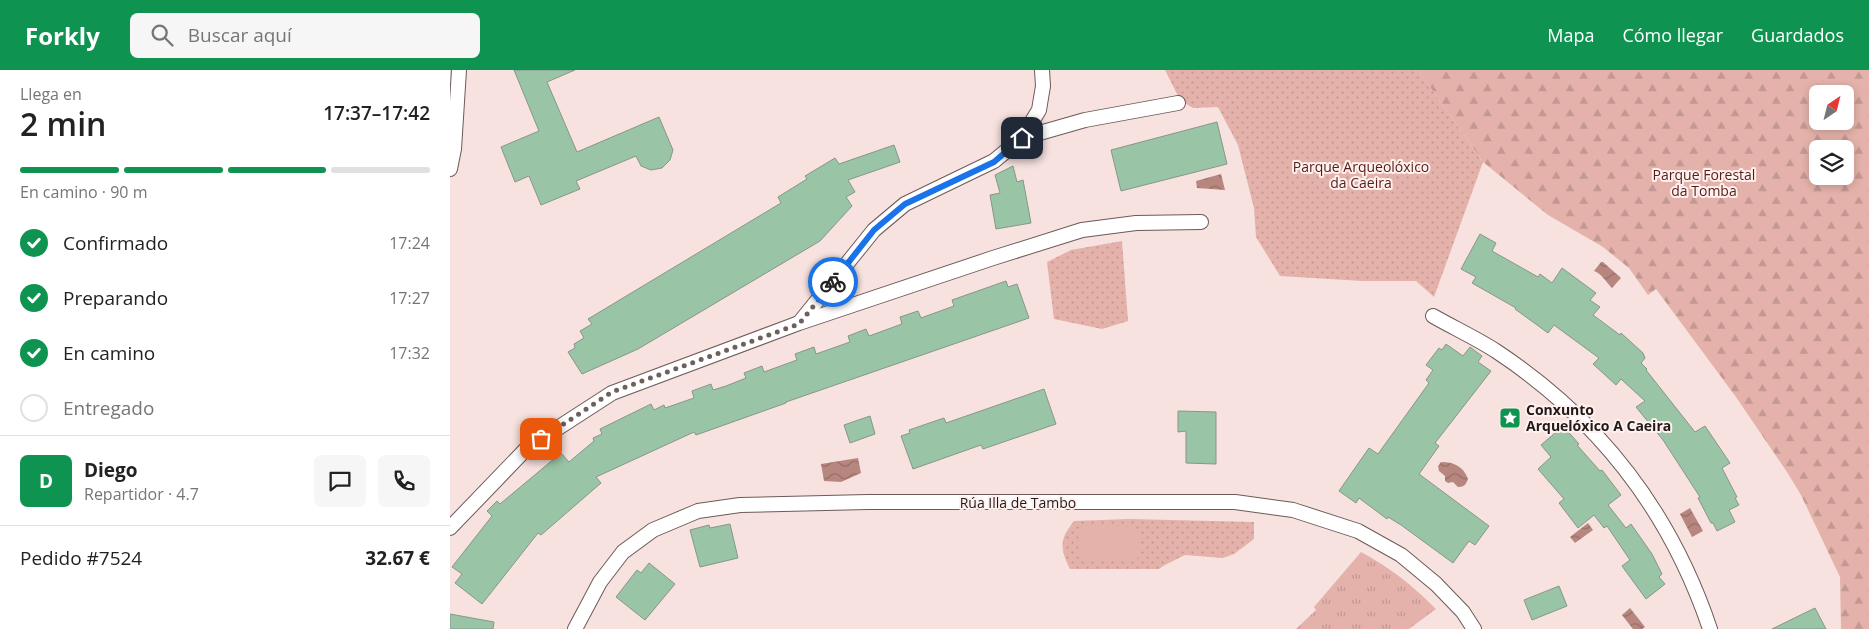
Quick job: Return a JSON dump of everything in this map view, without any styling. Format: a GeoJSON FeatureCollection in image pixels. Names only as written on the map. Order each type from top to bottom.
{"type":"FeatureCollection","features":[{"type":"Feature","properties":{"kind":"street"},"geometry":{"type":"LineString","coordinates":[[450,169],[454,149],[459,70]]}},
{"type":"Feature","properties":{"kind":"street"},"geometry":{"type":"LineString","coordinates":[[799,324],[874,230],[905,204],[994,162],[1022,138],[1039,110],[1043,86],[1042,70]]}},
{"type":"Feature","properties":{"kind":"street"},"geometry":{"type":"LineString","coordinates":[[1022,138],[1085,120],[1178,103]]}},
{"type":"Feature","properties":{"kind":"street"},"geometry":{"type":"LineString","coordinates":[[450,528],[527,448],[612,392],[799,324],[1082,230],[1136,223],[1201,222]]}},
{"type":"Feature","properties":{"kind":"street"},"geometry":{"type":"LineString","coordinates":[[1433,316],[1495,351],[1547,388],[1617,458],[1649,502],[1674,543],[1692,582],[1710,629]]}},
{"type":"Feature","properties":{"kind":"street","name":"Rúa Illa de Tambo"},"geometry":{"type":"LineString","coordinates":[[575,629],[600,582],[623,552],[653,530],[680,518],[698,511],[740,504],[868,502],[1235,502],[1293,510],[1358,531],[1401,555],[1436,584],[1463,612],[1474,629]]}},
{"type":"Feature","properties":{"kind":"green space","name":"Parque Arqueolóxico da Caeira"},"geometry":{"type":"Polygon","coordinates":[[[1165,70],[1418,70],[1483,162],[1434,297],[1416,281],[1362,281],[1280,276],[1256,237],[1254,208],[1238,145],[1218,107],[1193,108],[1180,100],[1165,70]]]}},
{"type":"Feature","properties":{"kind":"green space","name":"Parque Forestal da Tomba"},"geometry":{"type":"Polygon","coordinates":[[[1418,70],[1869,70],[1869,629],[1841,629],[1840,577],[1801,495],[1736,397],[1656,289],[1648,295],[1629,268],[1603,247],[1548,215],[1483,162],[1418,70]]]}},
{"type":"Feature","properties":{"kind":"green space"},"geometry":{"type":"Polygon","coordinates":[[[1122,241],[1128,321],[1102,329],[1054,319],[1047,262],[1071,250],[1122,241]]]}},
{"type":"Feature","properties":{"kind":"green space"},"geometry":{"type":"Polygon","coordinates":[[[1129,519],[1254,522],[1254,539],[1234,554],[1223,558],[1185,555],[1159,569],[1070,569],[1064,555],[1063,544],[1066,534],[1074,521],[1129,519]]]}},
{"type":"Feature","properties":{"kind":"green space"},"geometry":{"type":"Polygon","coordinates":[[[1084,526],[1135,527],[1141,532],[1141,555],[1135,560],[1085,560],[1078,553],[1078,533],[1084,526]]]}},
{"type":"Feature","properties":{"kind":"green space"},"geometry":{"type":"Polygon","coordinates":[[[1361,552],[1401,577],[1436,609],[1409,629],[1296,629],[1316,610],[1314,607],[1361,552]]]}},
{"type":"Feature","properties":{"kind":"water"},"geometry":{"type":"Polygon","coordinates":[[[1221,174],[1225,190],[1197,188],[1196,181],[1221,174]]]}},
{"type":"Feature","properties":{"kind":"water"},"geometry":{"type":"Polygon","coordinates":[[[1601,262],[1621,278],[1612,288],[1602,276],[1594,271],[1601,262]]]}},
{"type":"Feature","properties":{"kind":"water"},"geometry":{"type":"Polygon","coordinates":[[[858,458],[861,473],[841,482],[824,481],[821,464],[858,458]]]}},
{"type":"Feature","properties":{"kind":"water"},"geometry":{"type":"Polygon","coordinates":[[[1441,462],[1454,464],[1461,468],[1468,479],[1465,485],[1458,487],[1453,482],[1448,483],[1445,481],[1445,476],[1439,471],[1438,466],[1441,462]]]}},
{"type":"Feature","properties":{"kind":"water"},"geometry":{"type":"Polygon","coordinates":[[[1690,508],[1703,531],[1692,537],[1680,514],[1690,508]]]}},
{"type":"Feature","properties":{"kind":"water"},"geometry":{"type":"Polygon","coordinates":[[[1588,523],[1593,530],[1575,543],[1570,537],[1588,523]]]}},
{"type":"Feature","properties":{"kind":"water"},"geometry":{"type":"Polygon","coordinates":[[[1630,608],[1645,627],[1633,629],[1622,615],[1630,608]]]}},
{"type":"Feature","properties":{"kind":"building"},"geometry":{"type":"Polygon","coordinates":[[[514,70],[575,70],[547,82],[577,152],[659,117],[673,150],[670,160],[662,168],[651,170],[641,166],[636,156],[576,181],[580,189],[541,205],[529,176],[515,182],[501,147],[539,131],[514,70]]]}},
{"type":"Feature","properties":{"kind":"building"},"geometry":{"type":"Polygon","coordinates":[[[1217,122],[1227,164],[1121,191],[1111,150],[1217,122]]]}},
{"type":"Feature","properties":{"kind":"building"},"geometry":{"type":"Polygon","coordinates":[[[894,145],[900,162],[848,180],[855,192],[846,197],[852,206],[820,241],[638,349],[582,374],[568,352],[575,348],[574,344],[584,338],[580,331],[592,324],[588,319],[781,203],[778,197],[807,179],[805,176],[835,158],[839,164],[894,145]]]}},
{"type":"Feature","properties":{"kind":"building"},"geometry":{"type":"Polygon","coordinates":[[[1013,166],[1017,182],[1023,180],[1031,223],[996,229],[990,195],[1000,193],[995,175],[1013,166]]]}},
{"type":"Feature","properties":{"kind":"building"},"geometry":{"type":"Polygon","coordinates":[[[1480,234],[1496,243],[1492,251],[1538,277],[1540,274],[1552,283],[1562,268],[1596,293],[1590,300],[1600,307],[1593,315],[1620,335],[1621,333],[1643,353],[1645,358],[1641,363],[1695,432],[1705,426],[1730,463],[1722,468],[1737,497],[1735,498],[1739,505],[1729,510],[1735,522],[1717,531],[1698,498],[1700,497],[1663,440],[1636,407],[1645,401],[1621,379],[1616,385],[1593,364],[1599,358],[1554,325],[1548,333],[1516,308],[1472,283],[1476,277],[1461,269],[1480,234]]]}},
{"type":"Feature","properties":{"kind":"building"},"geometry":{"type":"Polygon","coordinates":[[[1006,281],[1008,287],[1017,284],[1029,318],[696,435],[694,432],[596,477],[601,483],[541,535],[538,533],[482,604],[455,583],[462,574],[452,567],[492,516],[487,511],[497,501],[500,504],[561,453],[569,462],[594,441],[593,438],[602,434],[600,429],[651,404],[654,410],[664,405],[665,408],[694,398],[692,391],[711,384],[713,390],[726,386],[746,378],[744,373],[762,366],[764,372],[797,360],[795,354],[814,347],[816,354],[850,342],[848,336],[866,329],[869,336],[902,324],[900,317],[918,311],[921,318],[954,306],[952,300],[1006,281]]]}},
{"type":"Feature","properties":{"kind":"building"},"geometry":{"type":"Polygon","coordinates":[[[1446,344],[1463,356],[1470,347],[1482,356],[1478,362],[1491,371],[1435,443],[1439,446],[1419,474],[1489,526],[1475,545],[1469,541],[1453,563],[1401,525],[1388,517],[1387,519],[1359,498],[1356,503],[1339,491],[1369,448],[1378,454],[1429,383],[1426,380],[1433,370],[1426,365],[1439,348],[1442,350],[1446,344]]]}},
{"type":"Feature","properties":{"kind":"building"},"geometry":{"type":"Polygon","coordinates":[[[1044,389],[1056,424],[983,449],[981,445],[913,469],[901,436],[910,433],[909,430],[944,418],[946,423],[1044,389]]]}},
{"type":"Feature","properties":{"kind":"building"},"geometry":{"type":"Polygon","coordinates":[[[1178,411],[1216,412],[1216,464],[1186,463],[1186,431],[1178,432],[1178,411]]]}},
{"type":"Feature","properties":{"kind":"building"},"geometry":{"type":"Polygon","coordinates":[[[870,416],[875,434],[850,443],[844,425],[870,416]]]}},
{"type":"Feature","properties":{"kind":"building"},"geometry":{"type":"Polygon","coordinates":[[[1563,426],[1600,471],[1602,470],[1621,495],[1608,505],[1626,528],[1631,524],[1652,554],[1662,574],[1659,577],[1665,584],[1646,599],[1622,566],[1630,560],[1607,526],[1604,528],[1594,515],[1578,528],[1559,503],[1564,499],[1538,469],[1551,457],[1541,445],[1563,426]]]}},
{"type":"Feature","properties":{"kind":"building"},"geometry":{"type":"Polygon","coordinates":[[[730,524],[738,558],[700,567],[690,530],[709,525],[710,528],[730,524]]]}},
{"type":"Feature","properties":{"kind":"building"},"geometry":{"type":"Polygon","coordinates":[[[649,563],[675,584],[645,620],[616,597],[637,570],[641,573],[649,563]]]}},
{"type":"Feature","properties":{"kind":"building"},"geometry":{"type":"Polygon","coordinates":[[[1559,586],[1567,606],[1532,620],[1524,600],[1559,586]]]}},
{"type":"Feature","properties":{"kind":"building"},"geometry":{"type":"Polygon","coordinates":[[[1815,608],[1826,629],[1772,629],[1815,608]]]}},
{"type":"Feature","properties":{"kind":"building"},"geometry":{"type":"Polygon","coordinates":[[[450,614],[494,622],[493,629],[450,629],[450,614]]]}},
{"type":"Feature","properties":{"kind":"way so far"},"geometry":{"type":"LineString","coordinates":[[541,439],[612,392],[799,324],[833,282]]}},
{"type":"Feature","properties":{"kind":"place","name":"Conxunto Arquelóxico A Caeira"},"geometry":{"type":"Point","coordinates":[1510,418]}},
{"type":"Feature","properties":{"kind":"route"},"geometry":{"type":"LineString","coordinates":[[833,282],[874,230],[905,204],[994,162],[1022,138]]}}]}
